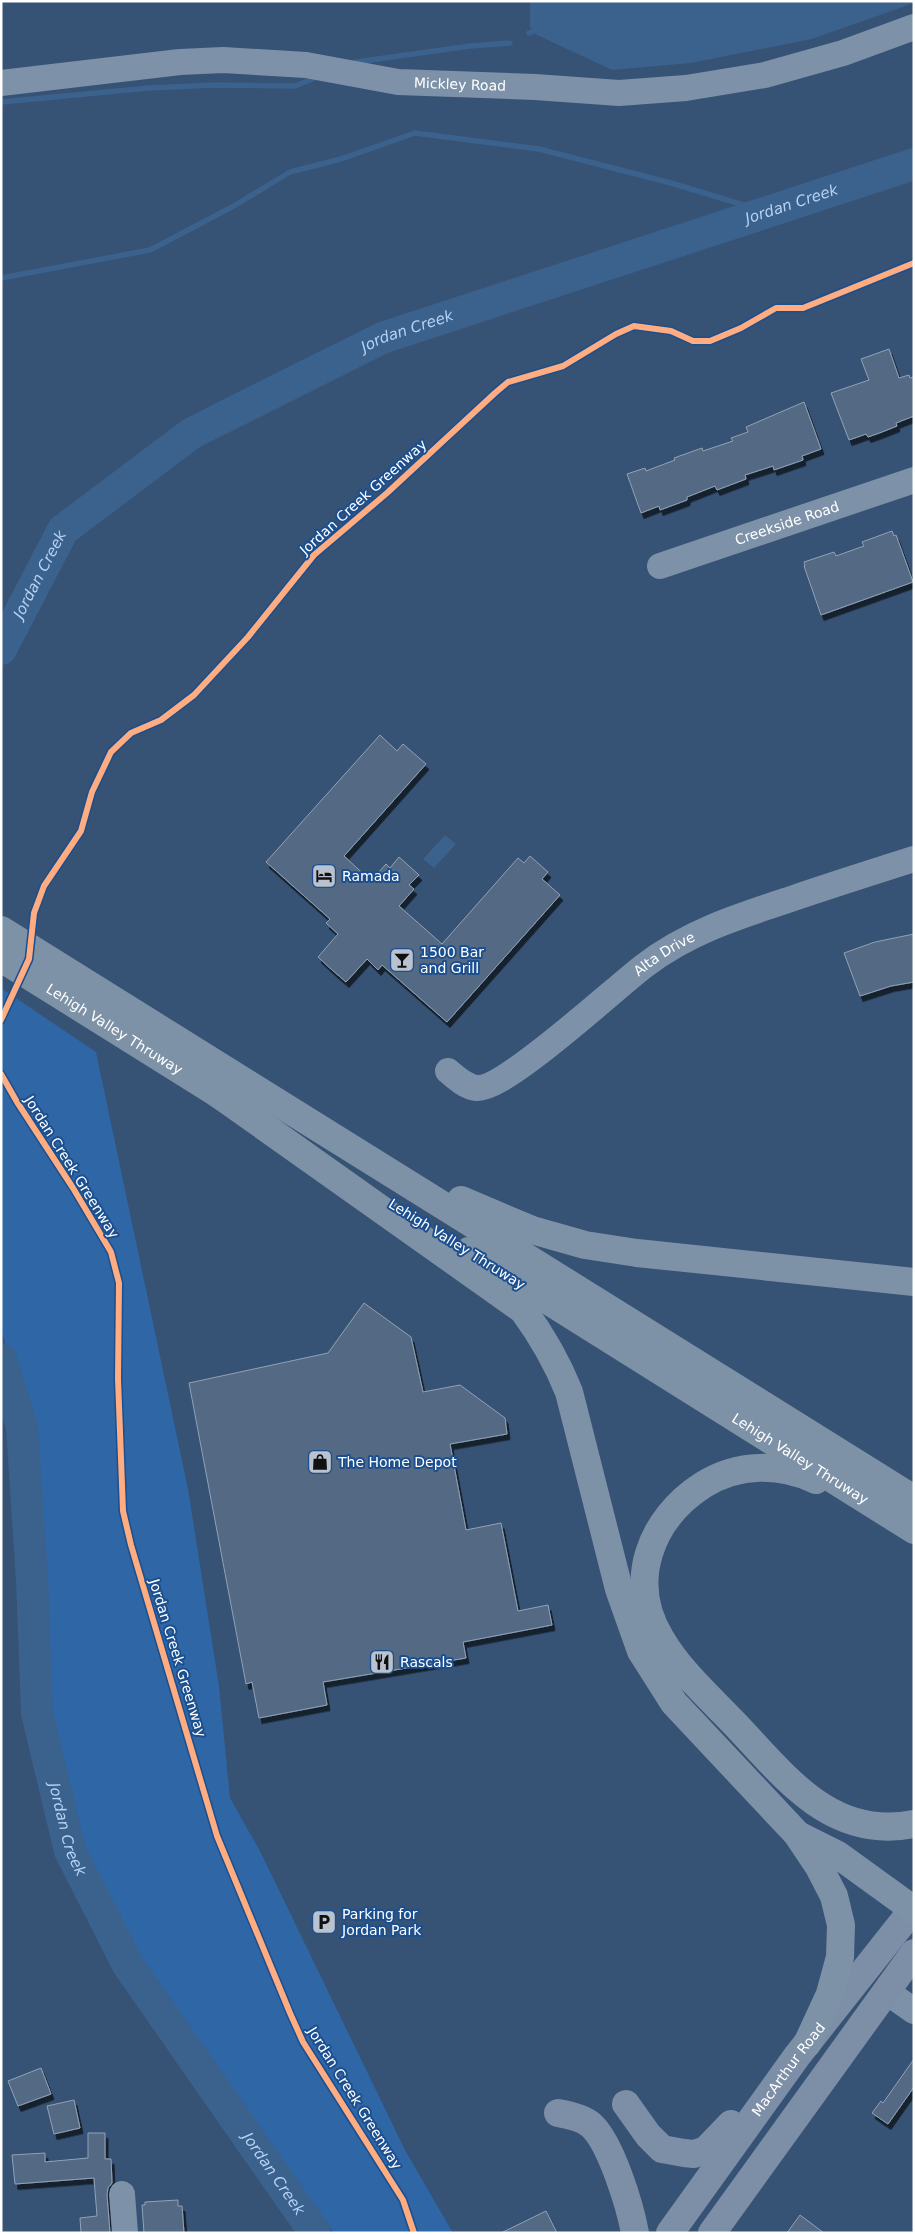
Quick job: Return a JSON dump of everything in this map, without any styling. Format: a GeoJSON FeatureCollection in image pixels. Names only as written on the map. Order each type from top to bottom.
{"type":"FeatureCollection","features":[{"type":"Feature","properties":{"kind":"highway","name":"Lehigh Valley Thruway"},"geometry":{"type":"LineString","coordinates":[[1,930],[55,977],[216,1093],[903,1523]]}},
{"type":"Feature","properties":{"kind":"highway","name":"Lehigh Valley Thruway"},"geometry":{"type":"LineString","coordinates":[[1,958],[55,977],[388,1170],[914,1499]]}},
{"type":"Feature","properties":{"kind":"highway"},"geometry":{"type":"LineString","coordinates":[[216,1093],[523,1310],[553,1356],[569,1392],[619,1589],[641,1651],[674,1703],[797,1834],[828,1882],[839,1910],[841,1925],[840,1957],[836,1975],[802,2050]]}},
{"type":"Feature","properties":{"kind":"highway"},"geometry":{"type":"LineString","coordinates":[[388,1170],[532,1230],[585,1246],[914,1282]]}},
{"type":"Feature","properties":{"kind":"highway"},"geometry":{"type":"LineString","coordinates":[[903,1523],[798,1472],[785,1469],[757,1468],[729,1473],[695,1491],[666,1518],[653,1539],[649,1551],[645,1588],[654,1627],[674,1659],[802,1793],[826,1810],[854,1822],[882,1827],[914,1824]]}},
{"type":"Feature","properties":{"kind":"highway"},"geometry":{"type":"LineString","coordinates":[[797,1834],[838,1855],[914,1909]]}},
{"type":"Feature","properties":{"kind":"main road","name":"MacArthur Road"},"geometry":{"type":"LineString","coordinates":[[671,2232],[802,2050],[914,1909]]}},
{"type":"Feature","properties":{"kind":"main road"},"geometry":{"type":"LineString","coordinates":[[712,2233],[914,1953]]}},
{"type":"Feature","properties":{"kind":"main road"},"geometry":{"type":"LineString","coordinates":[[626,2104],[648,2135],[662,2149],[694,2154],[706,2150],[802,2050]]}},
{"type":"Feature","properties":{"kind":"main road"},"geometry":{"type":"LineString","coordinates":[[558,2113],[590,2123],[598,2133],[622,2183],[630,2206],[635,2233]]}},
{"type":"Feature","properties":{"kind":"street","name":"Mickley Road"},"geometry":{"type":"LineString","coordinates":[[1,83],[180,62],[223,60],[306,65],[398,82],[535,87],[619,94],[726,83],[804,65],[914,27]]}},
{"type":"Feature","properties":{"kind":"street","name":"Creekside Road"},"geometry":{"type":"LineString","coordinates":[[660,566],[914,480]]}},
{"type":"Feature","properties":{"kind":"street","name":"Alta Drive"},"geometry":{"type":"LineString","coordinates":[[448,1071],[468,1086],[486,1087],[517,1070],[644,966],[669,948],[696,933],[730,919],[914,859]]}},
{"type":"Feature","properties":{"kind":"street"},"geometry":{"type":"LineString","coordinates":[[887,1992],[914,2012]]}},
{"type":"Feature","properties":{"kind":"street"},"geometry":{"type":"LineString","coordinates":[[122,2194],[125,2233]]}},
{"type":"Feature","properties":{"kind":"shaded area"},"geometry":{"type":"Polygon","coordinates":[[[530,1],[914,1],[914,3],[812,39],[691,63],[612,70],[535,34],[530,27],[530,1]]]}},
{"type":"Feature","properties":{"kind":"shaded area"},"geometry":{"type":"Polygon","coordinates":[[[445,835],[456,844],[434,868],[423,859],[445,835]]]}},
{"type":"Feature","properties":{"kind":"shaded area"},"geometry":{"type":"Polygon","coordinates":[[[1,988],[96,1052],[188,1489],[219,1686],[230,1798],[260,1851],[405,2150],[453,2233],[334,2233],[243,2113],[152,1982],[89,1863],[71,1811],[54,1738],[44,1667],[39,1520],[31,1431],[1,1329],[1,988]]]}},
{"type":"Feature","properties":{"kind":"building"},"geometry":{"type":"Polygon","coordinates":[[[889,349],[899,378],[909,375],[910,378],[914,377],[914,416],[896,423],[897,426],[882,432],[868,437],[866,434],[849,440],[831,393],[869,380],[861,359],[889,349]]]}},
{"type":"Feature","properties":{"kind":"building"},"geometry":{"type":"Polygon","coordinates":[[[804,402],[821,449],[802,456],[803,460],[774,470],[773,466],[745,475],[746,479],[717,490],[715,486],[687,497],[687,500],[660,510],[659,506],[641,513],[627,474],[645,468],[646,471],[702,448],[703,451],[733,441],[731,438],[748,432],[746,427],[804,402]]]}},
{"type":"Feature","properties":{"kind":"building"},"geometry":{"type":"Polygon","coordinates":[[[892,531],[894,536],[896,535],[913,582],[821,615],[804,562],[834,552],[836,556],[864,546],[862,542],[892,531]]]}},
{"type":"Feature","properties":{"kind":"building","name":"Ramada"},"geometry":{"type":"Polygon","coordinates":[[[380,735],[397,751],[403,744],[426,764],[344,856],[371,881],[386,864],[390,868],[399,857],[419,875],[409,885],[414,889],[399,906],[442,944],[518,858],[524,863],[530,856],[548,872],[542,879],[560,895],[447,1022],[382,965],[378,970],[367,959],[346,982],[331,969],[318,957],[338,934],[326,923],[330,919],[266,862],[380,735]]]}},
{"type":"Feature","properties":{"kind":"building"},"geometry":{"type":"Polygon","coordinates":[[[914,934],[914,982],[891,986],[860,996],[844,953],[875,942],[914,934]]]}},
{"type":"Feature","properties":{"kind":"building","name":"The Home Depot"},"geometry":{"type":"Polygon","coordinates":[[[364,1303],[411,1337],[423,1392],[460,1385],[505,1418],[507,1434],[450,1444],[466,1530],[501,1523],[518,1611],[548,1605],[552,1625],[463,1642],[466,1658],[323,1682],[327,1705],[259,1718],[252,1682],[246,1684],[189,1383],[328,1353],[364,1303]]]}},
{"type":"Feature","properties":{"kind":"building"},"geometry":{"type":"Polygon","coordinates":[[[914,2059],[914,2087],[888,2124],[872,2113],[881,2101],[883,2103],[914,2059]]]}},
{"type":"Feature","properties":{"kind":"building"},"geometry":{"type":"Polygon","coordinates":[[[41,2068],[51,2094],[18,2106],[8,2081],[41,2068]]]}},
{"type":"Feature","properties":{"kind":"building"},"geometry":{"type":"Polygon","coordinates":[[[74,2100],[80,2128],[54,2134],[47,2106],[74,2100]]]}},
{"type":"Feature","properties":{"kind":"building"},"geometry":{"type":"Polygon","coordinates":[[[88,2133],[105,2133],[105,2159],[111,2159],[112,2183],[108,2188],[107,2195],[110,2233],[81,2233],[80,2218],[97,2216],[94,2178],[15,2184],[12,2155],[45,2153],[45,2162],[88,2158],[88,2133]]]}},
{"type":"Feature","properties":{"kind":"building"},"geometry":{"type":"Polygon","coordinates":[[[178,2200],[178,2206],[182,2206],[184,2233],[144,2233],[142,2205],[145,2205],[145,2202],[178,2200]]]}},
{"type":"Feature","properties":{"kind":"building"},"geometry":{"type":"Polygon","coordinates":[[[546,2211],[557,2233],[501,2233],[546,2211]]]}},
{"type":"Feature","properties":{"kind":"building"},"geometry":{"type":"Polygon","coordinates":[[[800,2215],[824,2233],[787,2233],[800,2215]]]}},
{"type":"Feature","properties":{"kind":"waterway"},"geometry":{"type":"LineString","coordinates":[[529,33],[539,29]]}},
{"type":"Feature","properties":{"kind":"waterway"},"geometry":{"type":"LineString","coordinates":[[349,63],[470,46],[510,43]]}},
{"type":"Feature","properties":{"kind":"waterway"},"geometry":{"type":"LineString","coordinates":[[1,102],[149,88],[214,85],[295,86],[317,77]]}},
{"type":"Feature","properties":{"kind":"waterway"},"geometry":{"type":"LineString","coordinates":[[1,278],[150,250],[232,207],[290,172],[341,159],[415,133],[539,149],[671,183],[767,212]]}},
{"type":"Feature","properties":{"kind":"waterway","name":"Jordan Creek"},"geometry":{"type":"LineString","coordinates":[[1,649],[63,530],[192,433],[382,338],[914,164]]}},
{"type":"Feature","properties":{"kind":"waterway","name":"Jordan Creek"},"geometry":{"type":"LineString","coordinates":[[1,1359],[22,1427],[32,1580],[37,1713],[70,1851],[128,1965],[315,2233]]}},
{"type":"Feature","properties":{"kind":"cycle path","name":"Jordan Creek Greenway"},"geometry":{"type":"LineString","coordinates":[[1,1020],[29,959],[34,913],[44,886],[81,831],[92,792],[111,752],[131,733],[161,720],[194,695],[248,637],[314,555],[387,493],[508,382],[563,366],[616,334],[634,326],[671,331],[693,341],[710,341],[741,328],[776,308],[803,308],[914,263]]}},
{"type":"Feature","properties":{"kind":"cycle path","name":"Jordan Creek Greenway"},"geometry":{"type":"LineString","coordinates":[[1,1074],[111,1252],[119,1283],[118,1379],[123,1511],[131,1545],[217,1836],[303,2042],[403,2200],[414,2233]]}},
{"type":"Feature","properties":{"kind":"place","name":"Ramada"},"geometry":{"type":"Point","coordinates":[324,876]}},
{"type":"Feature","properties":{"kind":"place","name":"1500 Bar and Grill"},"geometry":{"type":"Point","coordinates":[402,960]}},
{"type":"Feature","properties":{"kind":"place","name":"The Home Depot"},"geometry":{"type":"Point","coordinates":[320,1462]}},
{"type":"Feature","properties":{"kind":"place","name":"Rascals"},"geometry":{"type":"Point","coordinates":[382,1662]}},
{"type":"Feature","properties":{"kind":"place","name":"Parking for Jordan Park"},"geometry":{"type":"Point","coordinates":[324,1922]}}]}
